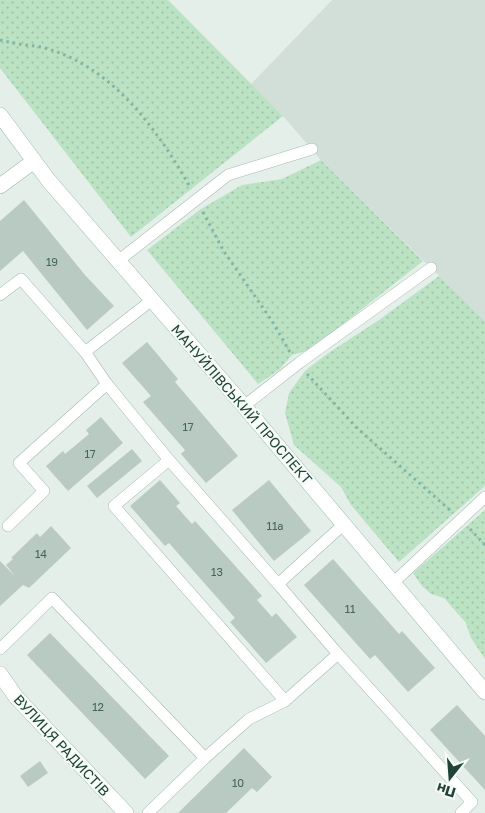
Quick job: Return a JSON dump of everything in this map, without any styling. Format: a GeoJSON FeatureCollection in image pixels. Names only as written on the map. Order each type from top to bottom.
{"type":"FeatureCollection","features":[{"type":"Feature","properties":{"kind":"main road","name":"МАНУЙЛІВСЬКИЙ ПРОСПЕКТ"},"geometry":{"type":"LineString","coordinates":[[0,115],[49,181],[244,406],[485,692]]}},
{"type":"Feature","properties":{"kind":"main road"},"geometry":{"type":"LineString","coordinates":[[0,186],[34,161]]}},
{"type":"Feature","properties":{"kind":"main road","name":"ВУЛИЦЯ РАДИСТІВ"},"geometry":{"type":"LineString","coordinates":[[0,674],[16,697],[126,813]]}},
{"type":"Feature","properties":{"kind":"lane"},"geometry":{"type":"LineString","coordinates":[[118,261],[196,198],[228,175],[312,149]]}},
{"type":"Feature","properties":{"kind":"lane"},"geometry":{"type":"LineString","coordinates":[[244,406],[298,363],[431,268]]}},
{"type":"Feature","properties":{"kind":"lane"},"geometry":{"type":"LineString","coordinates":[[0,295],[21,279],[85,352],[107,384],[168,460],[338,654],[472,802],[461,813]]}},
{"type":"Feature","properties":{"kind":"lane"},"geometry":{"type":"LineString","coordinates":[[85,352],[152,300]]}},
{"type":"Feature","properties":{"kind":"lane"},"geometry":{"type":"LineString","coordinates":[[8,526],[44,491],[19,463],[107,384]]}},
{"type":"Feature","properties":{"kind":"lane"},"geometry":{"type":"LineString","coordinates":[[168,460],[114,506],[285,701]]}},
{"type":"Feature","properties":{"kind":"lane"},"geometry":{"type":"LineString","coordinates":[[394,582],[485,497]]}},
{"type":"Feature","properties":{"kind":"lane"},"geometry":{"type":"LineString","coordinates":[[278,584],[344,524]]}},
{"type":"Feature","properties":{"kind":"lane"},"geometry":{"type":"LineString","coordinates":[[0,649],[52,598],[205,758]]}},
{"type":"Feature","properties":{"kind":"lane"},"geometry":{"type":"LineString","coordinates":[[148,813],[248,719],[285,701],[338,654]]}},
{"type":"Feature","properties":{"kind":"path"},"geometry":{"type":"LineString","coordinates":[[0,40],[45,47],[86,65],[118,90],[150,125],[175,161],[223,250],[272,321],[298,363],[358,429],[461,520],[485,544]]}},
{"type":"Feature","properties":{"kind":"shaded area"},"geometry":{"type":"Polygon","coordinates":[[[332,0],[485,0],[485,321],[321,160],[283,116],[251,84],[332,0]]]}},
{"type":"Feature","properties":{"kind":"green space"},"geometry":{"type":"Polygon","coordinates":[[[0,0],[168,0],[283,116],[131,237],[0,68],[0,0]]]}},
{"type":"Feature","properties":{"kind":"green space"},"geometry":{"type":"Polygon","coordinates":[[[321,160],[423,261],[310,350],[292,355],[279,370],[258,384],[147,250],[201,209],[242,185],[282,179],[321,160]]]}},
{"type":"Feature","properties":{"kind":"green space"},"geometry":{"type":"Polygon","coordinates":[[[439,276],[485,321],[485,486],[399,562],[351,505],[341,487],[294,445],[285,413],[289,393],[305,371],[439,276]]]}},
{"type":"Feature","properties":{"kind":"green space"},"geometry":{"type":"Polygon","coordinates":[[[485,510],[485,659],[471,638],[466,623],[444,598],[431,594],[422,586],[413,573],[485,510]]]}},
{"type":"Feature","properties":{"kind":"building"},"geometry":{"type":"Polygon","coordinates":[[[24,200],[85,275],[114,306],[87,330],[23,251],[0,271],[0,221],[24,200]]]}},
{"type":"Feature","properties":{"kind":"building"},"geometry":{"type":"Polygon","coordinates":[[[147,342],[178,379],[175,382],[238,456],[206,483],[181,454],[185,450],[143,402],[151,396],[122,363],[147,342]]]}},
{"type":"Feature","properties":{"kind":"building"},"geometry":{"type":"Polygon","coordinates":[[[101,417],[123,443],[68,491],[46,466],[63,451],[65,454],[89,434],[86,430],[101,417]]]}},
{"type":"Feature","properties":{"kind":"building"},"geometry":{"type":"Polygon","coordinates":[[[132,449],[142,461],[97,498],[87,486],[132,449]]]}},
{"type":"Feature","properties":{"kind":"building"},"geometry":{"type":"Polygon","coordinates":[[[160,480],[180,503],[176,506],[192,524],[195,521],[262,596],[257,600],[272,617],[276,613],[297,637],[266,663],[230,622],[235,618],[169,543],[165,546],[130,506],[160,480]]]}},
{"type":"Feature","properties":{"kind":"building"},"geometry":{"type":"Polygon","coordinates":[[[269,480],[311,531],[274,561],[232,510],[269,480]]]}},
{"type":"Feature","properties":{"kind":"building"},"geometry":{"type":"Polygon","coordinates":[[[51,526],[71,548],[29,588],[23,585],[0,606],[0,561],[16,577],[6,565],[37,533],[40,537],[51,526]]]}},
{"type":"Feature","properties":{"kind":"building"},"geometry":{"type":"Polygon","coordinates":[[[333,559],[399,634],[402,631],[435,668],[408,692],[375,655],[370,659],[304,585],[333,559]]]}},
{"type":"Feature","properties":{"kind":"building"},"geometry":{"type":"Polygon","coordinates":[[[50,633],[169,756],[145,779],[27,655],[50,633]]]}},
{"type":"Feature","properties":{"kind":"building"},"geometry":{"type":"Polygon","coordinates":[[[457,705],[485,736],[485,790],[430,730],[457,705]]]}},
{"type":"Feature","properties":{"kind":"building"},"geometry":{"type":"Polygon","coordinates":[[[244,748],[272,777],[257,792],[252,788],[226,813],[178,813],[244,748]]]}},
{"type":"Feature","properties":{"kind":"building"},"geometry":{"type":"Polygon","coordinates":[[[40,761],[48,773],[28,787],[20,776],[40,761]]]}}]}
